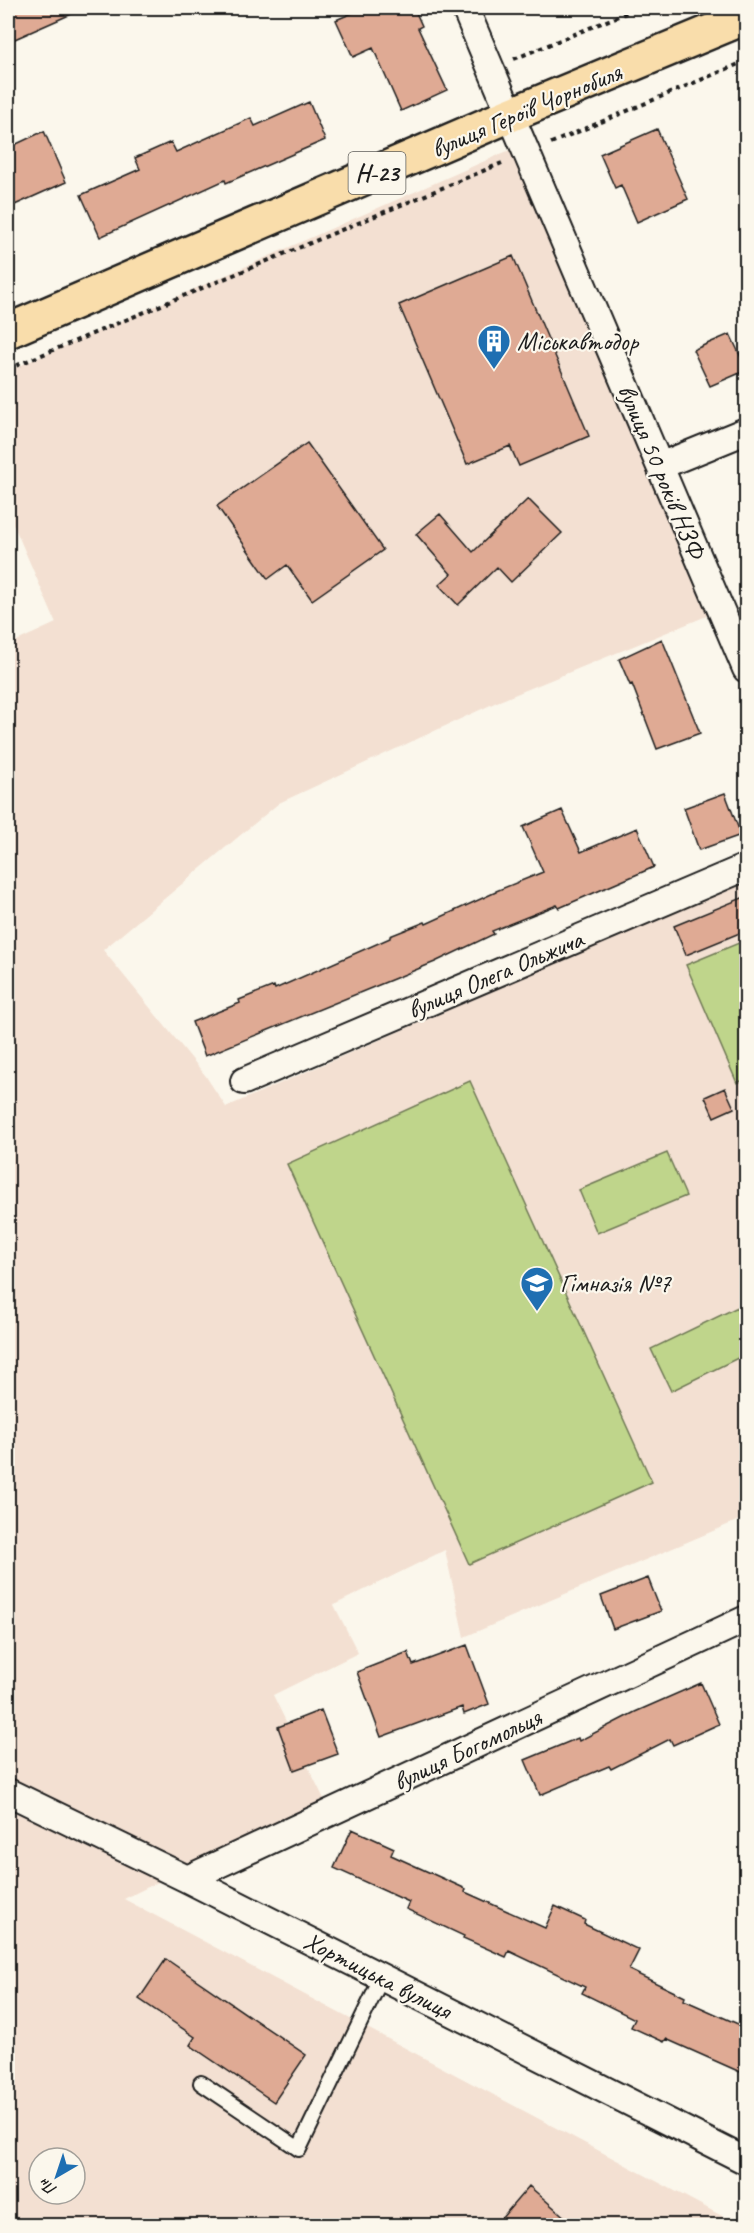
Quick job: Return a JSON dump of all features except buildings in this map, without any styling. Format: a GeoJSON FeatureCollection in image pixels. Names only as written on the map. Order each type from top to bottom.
{"type":"FeatureCollection","features":[{"type":"Feature","properties":{"kind":"main road","name":"вулиця Героїв Чорнобиля"},"geometry":{"type":"LineString","coordinates":[[8,331],[510,115],[747,17]]}},
{"type":"Feature","properties":{"kind":"street","name":"вулиця 50 років НЗФ"},"geometry":{"type":"LineString","coordinates":[[465,8],[747,669]]}},
{"type":"Feature","properties":{"kind":"street"},"geometry":{"type":"LineString","coordinates":[[660,466],[747,431]]}},
{"type":"Feature","properties":{"kind":"street","name":"вулиця Олега Ольжича"},"geometry":{"type":"LineString","coordinates":[[244,1081],[747,867]]}},
{"type":"Feature","properties":{"kind":"street","name":"вулиця Богомольця"},"geometry":{"type":"LineString","coordinates":[[187,1879],[747,1619]]}},
{"type":"Feature","properties":{"kind":"street","name":"Хортицька вулиця"},"geometry":{"type":"LineString","coordinates":[[8,1792],[187,1879],[747,2161]]}},
{"type":"Feature","properties":{"kind":"lane"},"geometry":{"type":"LineString","coordinates":[[201,2083],[299,2150],[382,1977]]}},
{"type":"Feature","properties":{"kind":"path"},"geometry":{"type":"LineString","coordinates":[[491,69],[638,8]]}},
{"type":"Feature","properties":{"kind":"path"},"geometry":{"type":"LineString","coordinates":[[8,369],[747,61]]}},
{"type":"Feature","properties":{"kind":"shaded area"},"geometry":{"type":"Polygon","coordinates":[[[512,149],[714,613],[497,702],[279,803],[103,950],[205,1075],[226,1107],[746,880],[746,1517],[464,1637],[445,1550],[334,1605],[358,1653],[273,1695],[324,1799],[124,1899],[739,2225],[8,2225],[8,645],[56,623],[8,512],[8,371],[512,149]]]}},
{"type":"Feature","properties":{"kind":"green space"},"geometry":{"type":"Polygon","coordinates":[[[746,940],[746,1079],[737,1083],[686,965],[746,940]]]}},
{"type":"Feature","properties":{"kind":"green space"},"geometry":{"type":"Polygon","coordinates":[[[470,1081],[652,1482],[469,1564],[287,1164],[470,1081]]]}},
{"type":"Feature","properties":{"kind":"green space"},"geometry":{"type":"Polygon","coordinates":[[[667,1153],[686,1196],[597,1233],[579,1190],[667,1153]]]}},
{"type":"Feature","properties":{"kind":"green space"},"geometry":{"type":"Polygon","coordinates":[[[746,1303],[746,1354],[671,1391],[651,1349],[746,1303]]]}},
{"type":"Feature","properties":{"kind":"place","name":"Міськавтодор"},"geometry":{"type":"Point","coordinates":[494,370]}},
{"type":"Feature","properties":{"kind":"place","name":"Гімназія №7"},"geometry":{"type":"Point","coordinates":[537,1312]}}]}
